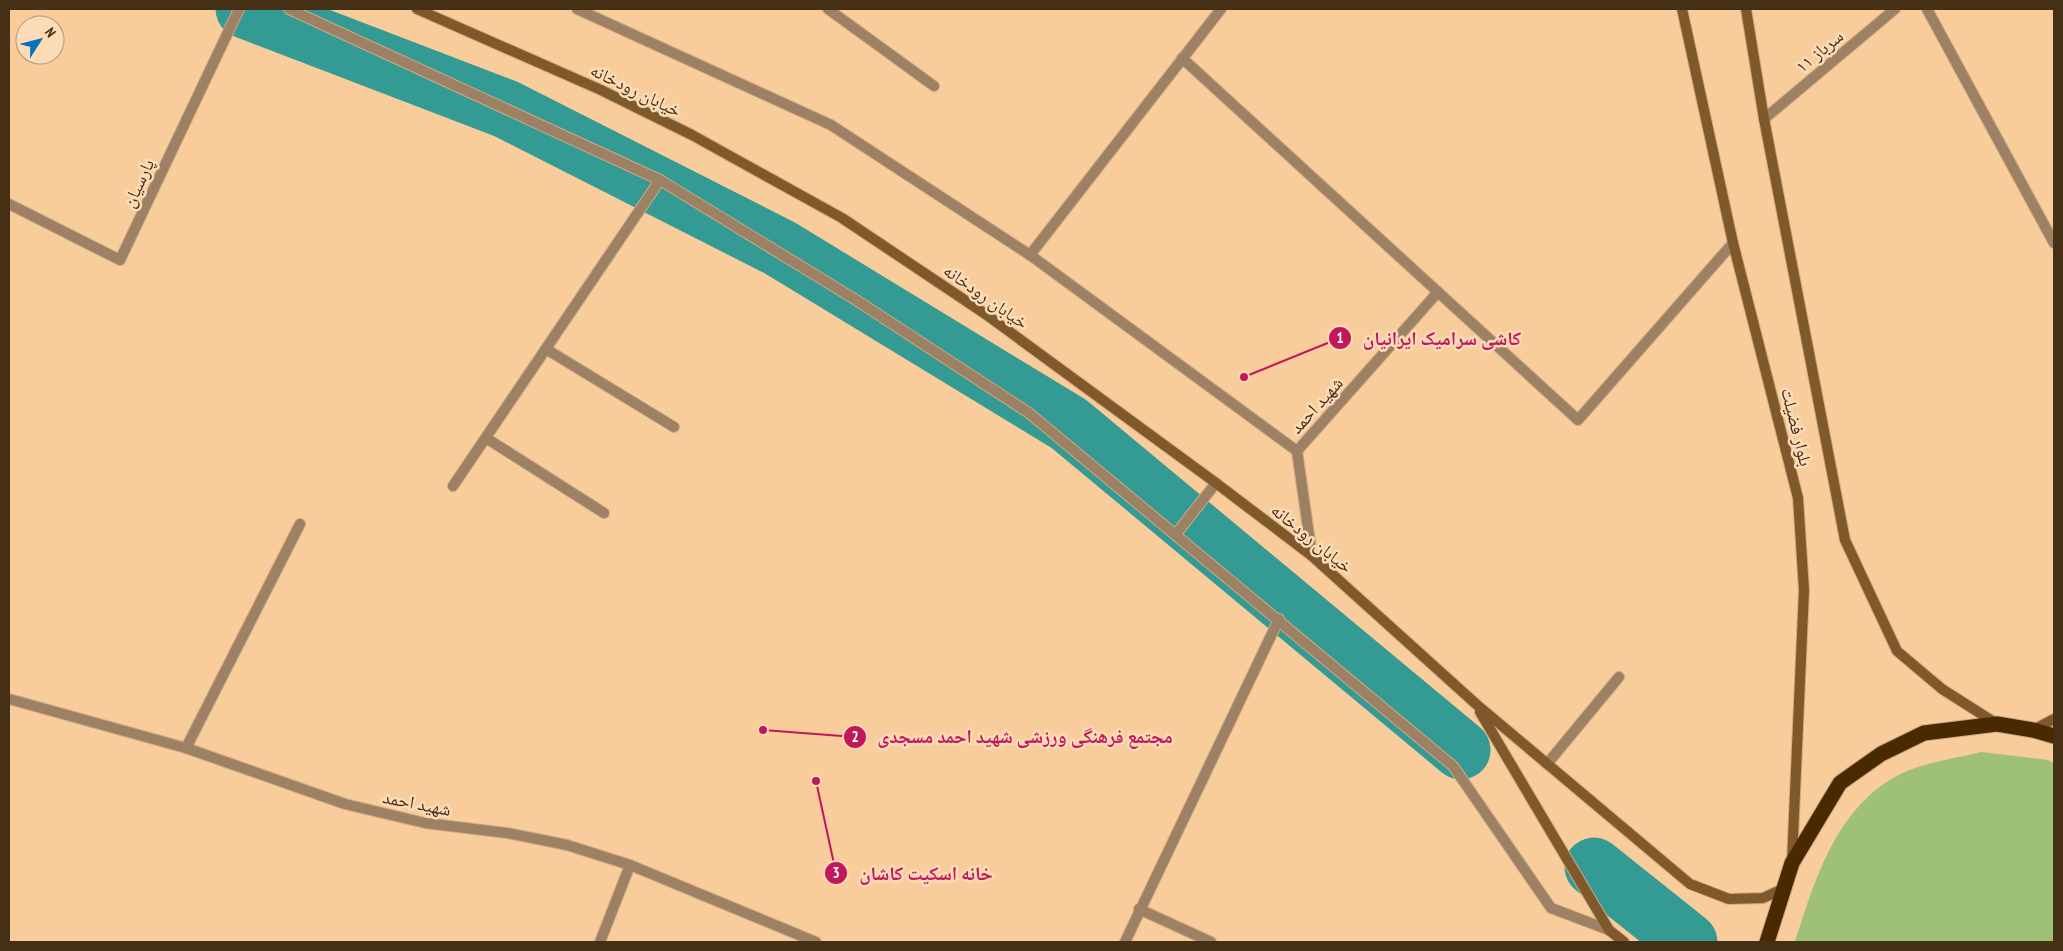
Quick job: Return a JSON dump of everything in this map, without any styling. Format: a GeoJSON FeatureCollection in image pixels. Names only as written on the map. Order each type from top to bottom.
{"type":"FeatureCollection","features":[{"type":"Feature","properties":{"kind":"highway"},"geometry":{"type":"LineString","coordinates":[[1767,942],[1792,863],[1840,783],[1881,754],[1924,733],[1996,724],[2033,730],[2054,736]]}},
{"type":"Feature","properties":{"kind":"street","name":"پارسیان"},"geometry":{"type":"LineString","coordinates":[[9,204],[120,260],[238,9]]}},
{"type":"Feature","properties":{"kind":"street"},"geometry":{"type":"LineString","coordinates":[[289,9],[660,180],[856,300],[1029,413],[1279,619],[1453,766],[1551,908],[1609,930],[1624,942]]}},
{"type":"Feature","properties":{"kind":"street","name":"خیابان رودخانه"},"geometry":{"type":"LineString","coordinates":[[418,9],[602,90],[692,135],[842,218],[984,313],[1216,483],[1312,556],[1476,704],[1690,884],[1729,899],[1763,898],[1783,889]]}},
{"type":"Feature","properties":{"kind":"street"},"geometry":{"type":"LineString","coordinates":[[577,9],[831,125],[1030,255],[1297,451],[1312,556]]}},
{"type":"Feature","properties":{"kind":"street"},"geometry":{"type":"LineString","coordinates":[[828,9],[934,86]]}},
{"type":"Feature","properties":{"kind":"street"},"geometry":{"type":"LineString","coordinates":[[1030,255],[1221,9]]}},
{"type":"Feature","properties":{"kind":"street","name":"بلوار فضیلت"},"geometry":{"type":"LineString","coordinates":[[1682,9],[1734,243],[1798,498],[1804,590],[1792,863]]}},
{"type":"Feature","properties":{"kind":"street","name":"بلوار فضیلت"},"geometry":{"type":"LineString","coordinates":[[1746,9],[1764,119],[1845,540],[1897,652],[1942,689],[1996,724]]}},
{"type":"Feature","properties":{"kind":"street","name":"سرباز ۱۱"},"geometry":{"type":"LineString","coordinates":[[1764,119],[1895,9]]}},
{"type":"Feature","properties":{"kind":"street"},"geometry":{"type":"LineString","coordinates":[[1927,9],[2054,243]]}},
{"type":"Feature","properties":{"kind":"street"},"geometry":{"type":"LineString","coordinates":[[1182,58],[1578,420],[1734,243]]}},
{"type":"Feature","properties":{"kind":"street"},"geometry":{"type":"LineString","coordinates":[[453,486],[660,180]]}},
{"type":"Feature","properties":{"kind":"street","name":"شهید احمد"},"geometry":{"type":"LineString","coordinates":[[1297,451],[1438,292]]}},
{"type":"Feature","properties":{"kind":"street"},"geometry":{"type":"LineString","coordinates":[[546,349],[674,427]]}},
{"type":"Feature","properties":{"kind":"street"},"geometry":{"type":"LineString","coordinates":[[486,438],[604,514]]}},
{"type":"Feature","properties":{"kind":"street"},"geometry":{"type":"LineString","coordinates":[[1176,534],[1216,483]]}},
{"type":"Feature","properties":{"kind":"street"},"geometry":{"type":"LineString","coordinates":[[186,748],[300,524]]}},
{"type":"Feature","properties":{"kind":"street"},"geometry":{"type":"LineString","coordinates":[[1124,942],[1279,619]]}},
{"type":"Feature","properties":{"kind":"street"},"geometry":{"type":"LineString","coordinates":[[1547,764],[1619,676]]}},
{"type":"Feature","properties":{"kind":"street","name":"شهید احمد"},"geometry":{"type":"LineString","coordinates":[[9,700],[186,748],[345,804],[425,823],[507,833],[567,845],[630,865],[816,942]]}},
{"type":"Feature","properties":{"kind":"street"},"geometry":{"type":"LineString","coordinates":[[1476,704],[1609,930]]}},
{"type":"Feature","properties":{"kind":"street"},"geometry":{"type":"LineString","coordinates":[[2033,730],[2054,719]]}},
{"type":"Feature","properties":{"kind":"street"},"geometry":{"type":"LineString","coordinates":[[600,942],[630,865]]}},
{"type":"Feature","properties":{"kind":"street"},"geometry":{"type":"LineString","coordinates":[[1139,909],[1211,942]]}},
{"type":"Feature","properties":{"kind":"green space"},"geometry":{"type":"Polygon","coordinates":[[[1981,752],[2048,760],[2054,763],[2054,942],[1795,942],[1810,896],[1829,850],[1856,810],[1873,792],[1903,773],[1936,762],[1981,752]]]}},
{"type":"Feature","properties":{"kind":"waterway"},"geometry":{"type":"LineString","coordinates":[[245,9],[506,109],[780,248],[1069,424],[1461,750]]}},
{"type":"Feature","properties":{"kind":"waterway"},"geometry":{"type":"LineString","coordinates":[[1594,867],[1688,942]]}},
{"type":"Feature","properties":{"kind":"place","name":"کاشی سرامیک ایرانیان"},"geometry":{"type":"Point","coordinates":[1244,377]}},
{"type":"Feature","properties":{"kind":"place","name":"مجتمع فرهنگی ورزشی شهید احمد مسجدی"},"geometry":{"type":"Point","coordinates":[763,730]}},
{"type":"Feature","properties":{"kind":"place","name":"خانه اسکیت کاشان"},"geometry":{"type":"Point","coordinates":[816,781]}}]}
